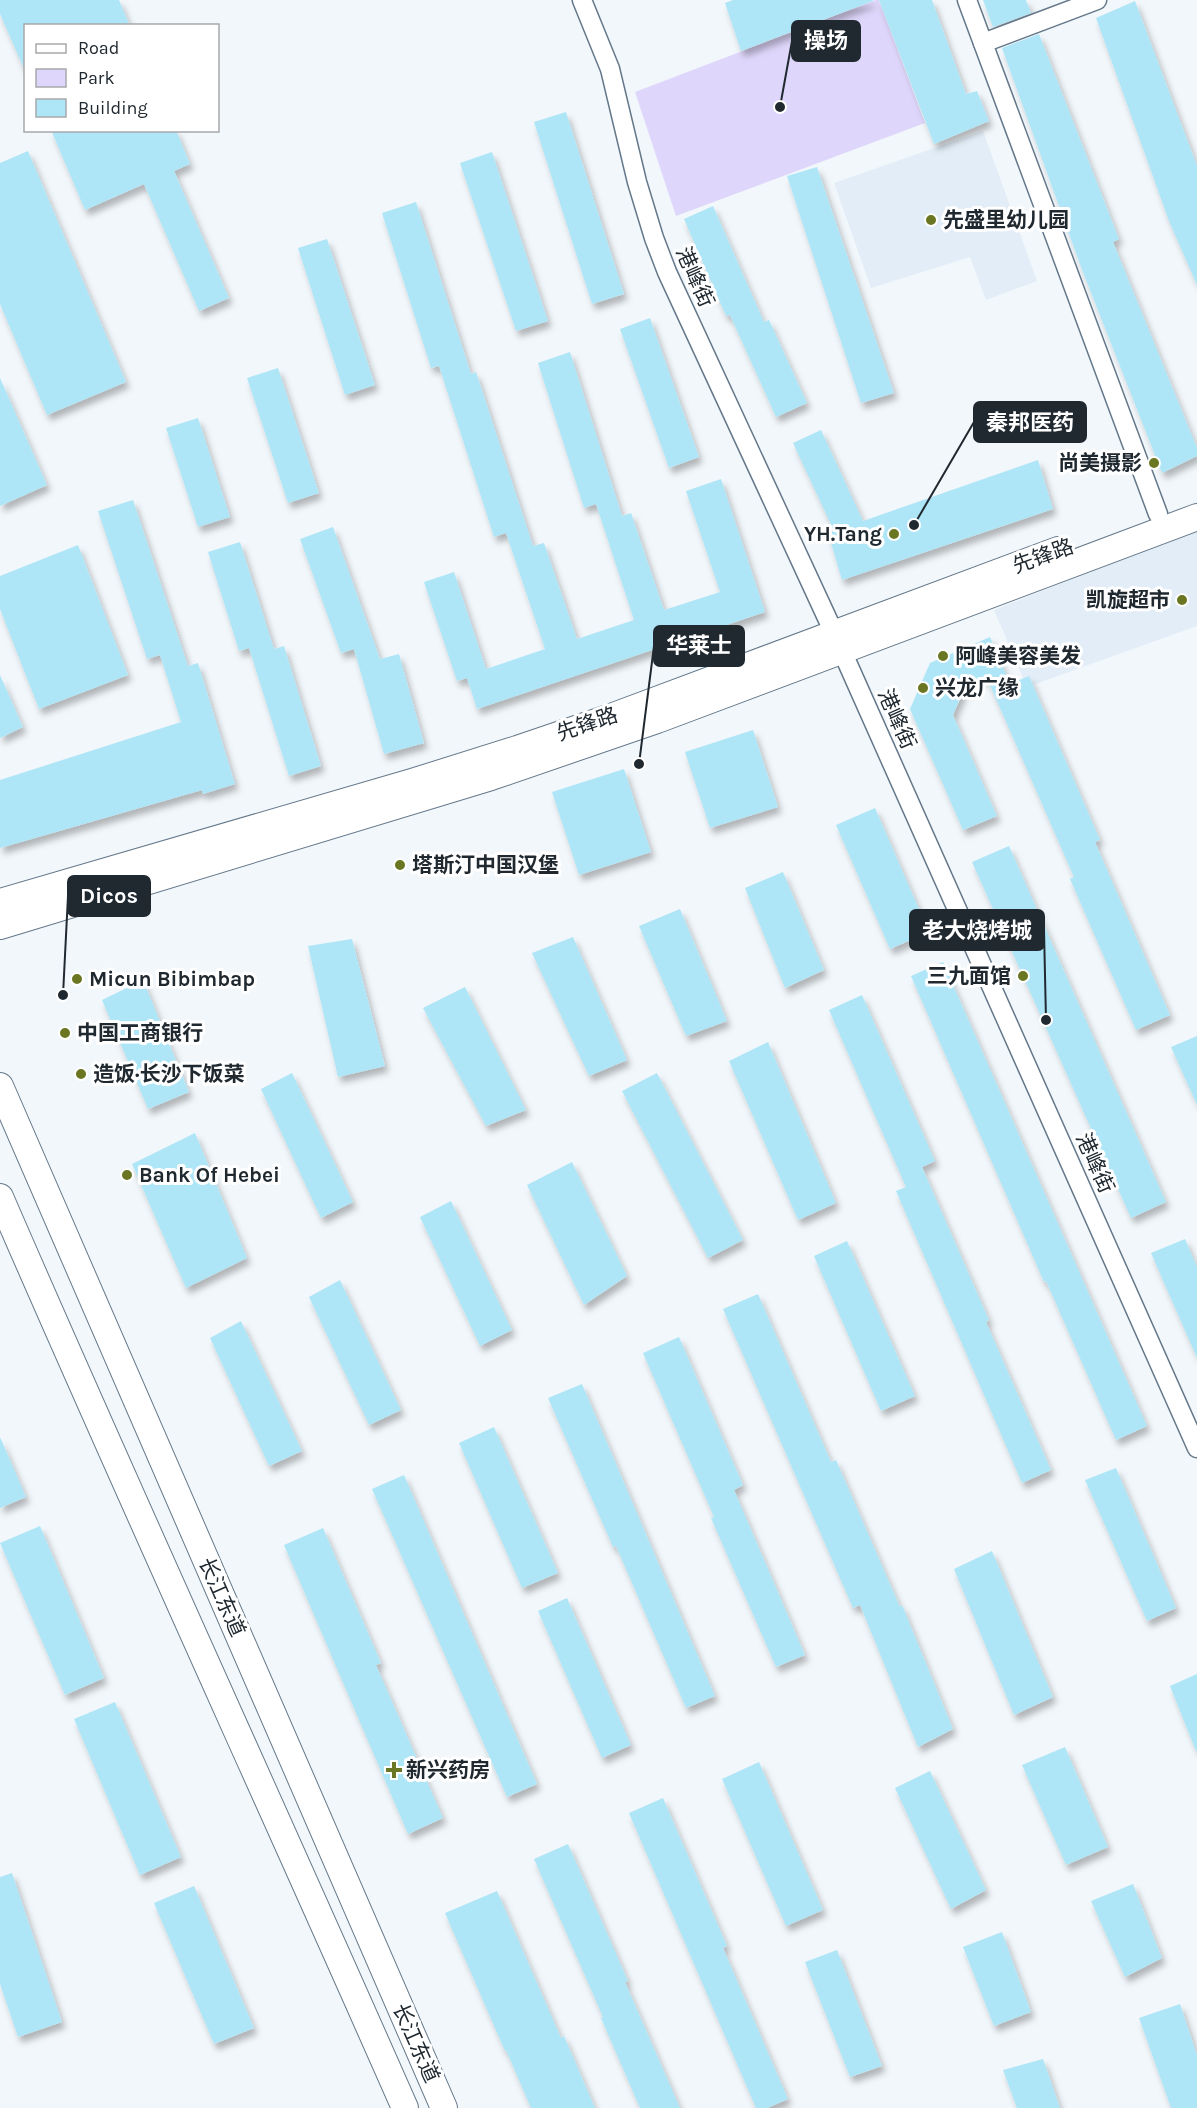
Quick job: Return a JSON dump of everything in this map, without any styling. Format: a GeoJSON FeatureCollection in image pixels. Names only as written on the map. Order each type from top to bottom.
{"type":"FeatureCollection","features":[{"type":"Feature","properties":{"kind":"street","name":"港峰街"},"geometry":{"type":"LineString","coordinates":[[582,0],[610,69],[637,182],[667,272],[838,642],[1197,1448]]}},
{"type":"Feature","properties":{"kind":"street"},"geometry":{"type":"LineString","coordinates":[[967,0],[1158,514]]}},
{"type":"Feature","properties":{"kind":"street"},"geometry":{"type":"LineString","coordinates":[[983,43],[1097,0]]}},
{"type":"Feature","properties":{"kind":"street","name":"先锋路"},"geometry":{"type":"LineString","coordinates":[[0,902],[412,782],[838,642],[1197,499]]}},
{"type":"Feature","properties":{"kind":"street"},"geometry":{"type":"LineString","coordinates":[[0,926],[491,777],[657,720],[838,642],[1197,517]]}},
{"type":"Feature","properties":{"kind":"street","name":"长江东道"},"geometry":{"type":"LineString","coordinates":[[0,1086],[444,2108]]}},
{"type":"Feature","properties":{"kind":"street","name":"长江东道"},"geometry":{"type":"LineString","coordinates":[[0,1197],[78,1377],[405,2108]]}},
{"type":"Feature","properties":{"kind":"shaded area","name":"先盛里幼儿园"},"geometry":{"type":"Polygon","coordinates":[[[983,131],[1037,281],[986,300],[970,257],[871,288],[834,183],[983,131]]]}},
{"type":"Feature","properties":{"kind":"shaded area"},"geometry":{"type":"Polygon","coordinates":[[[1197,530],[1197,626],[1027,687],[994,610],[1197,530]]]}},
{"type":"Feature","properties":{"kind":"green space"},"geometry":{"type":"Polygon","coordinates":[[[879,0],[925,123],[676,216],[635,92],[879,0]]]}},
{"type":"Feature","properties":{"kind":"building"},"geometry":{"type":"Polygon","coordinates":[[[0,0],[119,0],[129,24],[24,24],[24,68],[0,14],[0,0]]]}},
{"type":"Feature","properties":{"kind":"building"},"geometry":{"type":"Polygon","coordinates":[[[733,0],[873,1],[741,51],[725,3],[733,0]]]}},
{"type":"Feature","properties":{"kind":"building"},"geometry":{"type":"Polygon","coordinates":[[[879,0],[932,0],[966,94],[977,91],[989,121],[934,144],[879,0]]]}},
{"type":"Feature","properties":{"kind":"building"},"geometry":{"type":"Polygon","coordinates":[[[983,0],[1026,0],[1031,13],[993,27],[983,0]]]}},
{"type":"Feature","properties":{"kind":"building"},"geometry":{"type":"Polygon","coordinates":[[[1135,1],[1197,166],[1197,285],[1169,221],[1096,18],[1135,1]]]}},
{"type":"Feature","properties":{"kind":"building"},"geometry":{"type":"Polygon","coordinates":[[[1039,34],[1119,239],[1113,242],[1197,448],[1197,456],[1162,473],[1081,267],[1002,48],[1039,34]]]}},
{"type":"Feature","properties":{"kind":"building"},"geometry":{"type":"Polygon","coordinates":[[[566,112],[624,294],[592,304],[534,122],[566,112]]]}},
{"type":"Feature","properties":{"kind":"building"},"geometry":{"type":"Polygon","coordinates":[[[52,132],[177,132],[190,164],[174,171],[229,298],[199,311],[144,184],[85,210],[52,132]]]}},
{"type":"Feature","properties":{"kind":"building"},"geometry":{"type":"Polygon","coordinates":[[[28,151],[126,382],[47,415],[0,304],[0,163],[28,151]]]}},
{"type":"Feature","properties":{"kind":"building"},"geometry":{"type":"Polygon","coordinates":[[[492,152],[548,321],[516,331],[460,163],[492,152]]]}},
{"type":"Feature","properties":{"kind":"building"},"geometry":{"type":"Polygon","coordinates":[[[817,167],[894,393],[861,403],[787,176],[817,167]]]}},
{"type":"Feature","properties":{"kind":"building"},"geometry":{"type":"Polygon","coordinates":[[[416,202],[471,374],[476,372],[533,546],[544,543],[577,639],[634,620],[596,504],[584,508],[538,363],[570,352],[622,516],[631,513],[664,610],[720,592],[686,491],[721,479],[765,612],[477,709],[467,678],[457,681],[424,582],[454,572],[486,669],[545,649],[506,533],[494,537],[439,366],[431,368],[382,213],[416,202]]]}},
{"type":"Feature","properties":{"kind":"building"},"geometry":{"type":"Polygon","coordinates":[[[713,206],[764,322],[769,320],[807,403],[776,417],[730,315],[726,316],[684,219],[713,206]]]}},
{"type":"Feature","properties":{"kind":"building"},"geometry":{"type":"Polygon","coordinates":[[[327,239],[375,385],[345,395],[298,248],[327,239]]]}},
{"type":"Feature","properties":{"kind":"building"},"geometry":{"type":"Polygon","coordinates":[[[650,318],[699,457],[669,468],[620,329],[650,318]]]}},
{"type":"Feature","properties":{"kind":"building"},"geometry":{"type":"Polygon","coordinates":[[[278,368],[319,493],[288,503],[247,378],[278,368]]]}},
{"type":"Feature","properties":{"kind":"building"},"geometry":{"type":"Polygon","coordinates":[[[0,378],[47,485],[0,506],[0,378]]]}},
{"type":"Feature","properties":{"kind":"building"},"geometry":{"type":"Polygon","coordinates":[[[198,418],[230,517],[198,527],[166,428],[198,418]]]}},
{"type":"Feature","properties":{"kind":"building"},"geometry":{"type":"Polygon","coordinates":[[[821,430],[863,521],[1038,460],[1053,509],[842,580],[828,533],[834,531],[793,443],[821,430]]]}},
{"type":"Feature","properties":{"kind":"building"},"geometry":{"type":"Polygon","coordinates":[[[133,500],[188,666],[198,663],[235,784],[203,794],[202,790],[0,848],[0,780],[181,722],[160,655],[147,659],[98,511],[133,500]]]}},
{"type":"Feature","properties":{"kind":"building"},"geometry":{"type":"Polygon","coordinates":[[[333,527],[380,659],[399,654],[424,743],[384,754],[354,649],[341,653],[300,539],[333,527]]]}},
{"type":"Feature","properties":{"kind":"building"},"geometry":{"type":"Polygon","coordinates":[[[240,542],[274,649],[284,646],[321,766],[289,776],[249,648],[239,651],[208,552],[240,542]]]}},
{"type":"Feature","properties":{"kind":"building"},"geometry":{"type":"Polygon","coordinates":[[[78,545],[128,675],[39,709],[0,609],[0,576],[78,545]]]}},
{"type":"Feature","properties":{"kind":"building"},"geometry":{"type":"Polygon","coordinates":[[[990,637],[1010,684],[1029,676],[1100,840],[1095,842],[1170,1015],[1136,1030],[1070,879],[1074,877],[986,676],[966,685],[953,715],[997,816],[963,830],[910,709],[930,663],[990,637]]]}},
{"type":"Feature","properties":{"kind":"building"},"geometry":{"type":"Polygon","coordinates":[[[0,675],[23,727],[0,738],[0,675]]]}},
{"type":"Feature","properties":{"kind":"building"},"geometry":{"type":"Polygon","coordinates":[[[753,730],[778,807],[710,828],[685,752],[753,730]]]}},
{"type":"Feature","properties":{"kind":"building"},"geometry":{"type":"Polygon","coordinates":[[[624,769],[651,852],[579,875],[552,792],[624,769]]]}},
{"type":"Feature","properties":{"kind":"building"},"geometry":{"type":"Polygon","coordinates":[[[875,808],[929,932],[890,949],[836,825],[875,808]]]}},
{"type":"Feature","properties":{"kind":"building"},"geometry":{"type":"Polygon","coordinates":[[[1009,846],[1166,1202],[1131,1218],[972,862],[1009,846]]]}},
{"type":"Feature","properties":{"kind":"building"},"geometry":{"type":"Polygon","coordinates":[[[783,872],[824,970],[785,988],[745,888],[783,872]]]}},
{"type":"Feature","properties":{"kind":"building"},"geometry":{"type":"Polygon","coordinates":[[[680,909],[727,1021],[686,1036],[639,926],[680,909]]]}},
{"type":"Feature","properties":{"kind":"building"},"geometry":{"type":"Polygon","coordinates":[[[573,937],[627,1060],[589,1076],[532,953],[573,937]]]}},
{"type":"Feature","properties":{"kind":"building"},"geometry":{"type":"Polygon","coordinates":[[[352,939],[385,1066],[338,1077],[308,946],[352,939]]]}},
{"type":"Feature","properties":{"kind":"building"},"geometry":{"type":"Polygon","coordinates":[[[943,962],[1147,1426],[1116,1440],[1046,1281],[1044,1282],[911,976],[943,962]]]}},
{"type":"Feature","properties":{"kind":"building"},"geometry":{"type":"Polygon","coordinates":[[[143,980],[189,1092],[148,1109],[102,1000],[143,980]]]}},
{"type":"Feature","properties":{"kind":"building"},"geometry":{"type":"Polygon","coordinates":[[[465,987],[526,1110],[486,1126],[423,1008],[465,987]]]}},
{"type":"Feature","properties":{"kind":"building"},"geometry":{"type":"Polygon","coordinates":[[[862,995],[935,1161],[922,1167],[989,1320],[986,1322],[1051,1470],[1022,1483],[896,1191],[906,1187],[829,1010],[862,995]]]}},
{"type":"Feature","properties":{"kind":"building"},"geometry":{"type":"Polygon","coordinates":[[[1197,1036],[1197,1105],[1171,1047],[1197,1036]]]}},
{"type":"Feature","properties":{"kind":"building"},"geometry":{"type":"Polygon","coordinates":[[[768,1042],[836,1203],[798,1220],[729,1061],[768,1042]]]}},
{"type":"Feature","properties":{"kind":"building"},"geometry":{"type":"Polygon","coordinates":[[[292,1073],[353,1202],[321,1218],[261,1089],[292,1073]]]}},
{"type":"Feature","properties":{"kind":"building"},"geometry":{"type":"Polygon","coordinates":[[[657,1073],[743,1240],[708,1258],[622,1091],[657,1073]]]}},
{"type":"Feature","properties":{"kind":"building"},"geometry":{"type":"Polygon","coordinates":[[[195,1133],[247,1258],[186,1288],[132,1164],[195,1133]]]}},
{"type":"Feature","properties":{"kind":"building"},"geometry":{"type":"Polygon","coordinates":[[[572,1162],[627,1276],[584,1305],[527,1185],[572,1162]]]}},
{"type":"Feature","properties":{"kind":"building"},"geometry":{"type":"Polygon","coordinates":[[[451,1201],[512,1330],[480,1346],[420,1217],[451,1201]]]}},
{"type":"Feature","properties":{"kind":"building"},"geometry":{"type":"Polygon","coordinates":[[[1185,1239],[1197,1267],[1197,1358],[1151,1253],[1185,1239]]]}},
{"type":"Feature","properties":{"kind":"building"},"geometry":{"type":"Polygon","coordinates":[[[847,1241],[915,1396],[881,1411],[814,1256],[847,1241]]]}},
{"type":"Feature","properties":{"kind":"building"},"geometry":{"type":"Polygon","coordinates":[[[340,1280],[401,1410],[369,1425],[309,1297],[340,1280]]]}},
{"type":"Feature","properties":{"kind":"building"},"geometry":{"type":"Polygon","coordinates":[[[758,1294],[831,1462],[836,1460],[900,1607],[902,1605],[953,1729],[918,1747],[860,1605],[853,1608],[723,1309],[758,1294]]]}},
{"type":"Feature","properties":{"kind":"building"},"geometry":{"type":"Polygon","coordinates":[[[241,1321],[302,1451],[269,1466],[210,1338],[241,1321]]]}},
{"type":"Feature","properties":{"kind":"building"},"geometry":{"type":"Polygon","coordinates":[[[679,1337],[743,1485],[734,1490],[805,1655],[776,1667],[643,1353],[679,1337]]]}},
{"type":"Feature","properties":{"kind":"building"},"geometry":{"type":"Polygon","coordinates":[[[582,1384],[715,1696],[686,1708],[616,1546],[613,1547],[548,1398],[582,1384]]]}},
{"type":"Feature","properties":{"kind":"building"},"geometry":{"type":"Polygon","coordinates":[[[494,1427],[558,1573],[522,1588],[459,1443],[494,1427]]]}},
{"type":"Feature","properties":{"kind":"building"},"geometry":{"type":"Polygon","coordinates":[[[0,1437],[26,1497],[0,1508],[0,1437]]]}},
{"type":"Feature","properties":{"kind":"building"},"geometry":{"type":"Polygon","coordinates":[[[1116,1468],[1176,1608],[1147,1621],[1085,1480],[1116,1468]]]}},
{"type":"Feature","properties":{"kind":"building"},"geometry":{"type":"Polygon","coordinates":[[[404,1475],[537,1784],[507,1797],[372,1489],[404,1475]]]}},
{"type":"Feature","properties":{"kind":"building"},"geometry":{"type":"Polygon","coordinates":[[[40,1526],[104,1678],[65,1695],[0,1543],[40,1526]]]}},
{"type":"Feature","properties":{"kind":"building"},"geometry":{"type":"Polygon","coordinates":[[[323,1528],[381,1663],[376,1665],[443,1818],[408,1834],[284,1545],[323,1528]]]}},
{"type":"Feature","properties":{"kind":"building"},"geometry":{"type":"Polygon","coordinates":[[[992,1551],[1053,1697],[1014,1715],[954,1569],[992,1551]]]}},
{"type":"Feature","properties":{"kind":"building"},"geometry":{"type":"Polygon","coordinates":[[[567,1598],[631,1745],[602,1758],[538,1611],[567,1598]]]}},
{"type":"Feature","properties":{"kind":"building"},"geometry":{"type":"Polygon","coordinates":[[[1197,1674],[1197,1751],[1196,1751],[1170,1686],[1197,1674]]]}},
{"type":"Feature","properties":{"kind":"building"},"geometry":{"type":"Polygon","coordinates":[[[115,1702],[181,1857],[140,1875],[74,1719],[115,1702]]]}},
{"type":"Feature","properties":{"kind":"building"},"geometry":{"type":"Polygon","coordinates":[[[1065,1747],[1108,1847],[1066,1865],[1022,1765],[1065,1747]]]}},
{"type":"Feature","properties":{"kind":"building"},"geometry":{"type":"Polygon","coordinates":[[[759,1762],[823,1910],[786,1926],[722,1779],[759,1762]]]}},
{"type":"Feature","properties":{"kind":"building"},"geometry":{"type":"Polygon","coordinates":[[[930,1771],[986,1890],[951,1909],[895,1788],[930,1771]]]}},
{"type":"Feature","properties":{"kind":"building"},"geometry":{"type":"Polygon","coordinates":[[[663,1798],[727,1946],[723,1948],[788,2099],[767,2108],[756,2108],[629,1813],[663,1798]]]}},
{"type":"Feature","properties":{"kind":"building"},"geometry":{"type":"Polygon","coordinates":[[[568,1844],[680,2108],[640,2108],[601,2018],[603,2017],[534,1859],[568,1844]]]}},
{"type":"Feature","properties":{"kind":"building"},"geometry":{"type":"Polygon","coordinates":[[[12,1873],[62,2022],[18,2037],[0,1984],[0,1877],[12,1873]]]}},
{"type":"Feature","properties":{"kind":"building"},"geometry":{"type":"Polygon","coordinates":[[[1133,1884],[1162,1958],[1125,1977],[1091,1901],[1133,1884]]]}},
{"type":"Feature","properties":{"kind":"building"},"geometry":{"type":"Polygon","coordinates":[[[194,1886],[254,2028],[214,2044],[154,1903],[194,1886]]]}},
{"type":"Feature","properties":{"kind":"building"},"geometry":{"type":"Polygon","coordinates":[[[497,1891],[561,2038],[564,2036],[595,2108],[531,2108],[505,2051],[445,1913],[497,1891]]]}},
{"type":"Feature","properties":{"kind":"building"},"geometry":{"type":"Polygon","coordinates":[[[1002,1932],[1031,2012],[994,2026],[963,1947],[1002,1932]]]}},
{"type":"Feature","properties":{"kind":"building"},"geometry":{"type":"Polygon","coordinates":[[[837,1950],[882,2066],[850,2077],[805,1962],[837,1950]]]}},
{"type":"Feature","properties":{"kind":"building"},"geometry":{"type":"Polygon","coordinates":[[[1180,2004],[1197,2055],[1197,2108],[1171,2108],[1139,2018],[1180,2004]]]}},
{"type":"Feature","properties":{"kind":"building"},"geometry":{"type":"Polygon","coordinates":[[[1043,2059],[1060,2108],[1017,2108],[1003,2070],[1043,2059]]]}},
{"type":"Feature","properties":{"kind":"place","name":"操场"},"geometry":{"type":"Point","coordinates":[780,107]}},
{"type":"Feature","properties":{"kind":"place","name":"先盛里幼儿园"},"geometry":{"type":"Point","coordinates":[931,220]}},
{"type":"Feature","properties":{"kind":"place","name":"尚美摄影"},"geometry":{"type":"Point","coordinates":[1154,463]}},
{"type":"Feature","properties":{"kind":"place","name":"秦邦医药"},"geometry":{"type":"Point","coordinates":[914,525]}},
{"type":"Feature","properties":{"kind":"place","name":"YH.Tang"},"geometry":{"type":"Point","coordinates":[894,534]}},
{"type":"Feature","properties":{"kind":"place","name":"凯旋超市"},"geometry":{"type":"Point","coordinates":[1182,600]}},
{"type":"Feature","properties":{"kind":"place","name":"阿峰美容美发"},"geometry":{"type":"Point","coordinates":[943,656]}},
{"type":"Feature","properties":{"kind":"place","name":"兴龙广缘"},"geometry":{"type":"Point","coordinates":[923,688]}},
{"type":"Feature","properties":{"kind":"place","name":"华莱士"},"geometry":{"type":"Point","coordinates":[639,764]}},
{"type":"Feature","properties":{"kind":"place","name":"塔斯汀中国汉堡"},"geometry":{"type":"Point","coordinates":[400,865]}},
{"type":"Feature","properties":{"kind":"place","name":"三九面馆"},"geometry":{"type":"Point","coordinates":[1023,976]}},
{"type":"Feature","properties":{"kind":"place","name":"Micun Bibimbap"},"geometry":{"type":"Point","coordinates":[77,979]}},
{"type":"Feature","properties":{"kind":"place","name":"Dicos"},"geometry":{"type":"Point","coordinates":[63,995]}},
{"type":"Feature","properties":{"kind":"place","name":"老大烧烤城"},"geometry":{"type":"Point","coordinates":[1046,1020]}},
{"type":"Feature","properties":{"kind":"place","name":"中国工商银行"},"geometry":{"type":"Point","coordinates":[65,1033]}},
{"type":"Feature","properties":{"kind":"place","name":"造饭·长沙下饭菜"},"geometry":{"type":"Point","coordinates":[81,1074]}},
{"type":"Feature","properties":{"kind":"place","name":"Bank Of Hebei"},"geometry":{"type":"Point","coordinates":[127,1175]}},
{"type":"Feature","properties":{"kind":"place","name":"新兴药房"},"geometry":{"type":"Point","coordinates":[394,1770]}}]}
